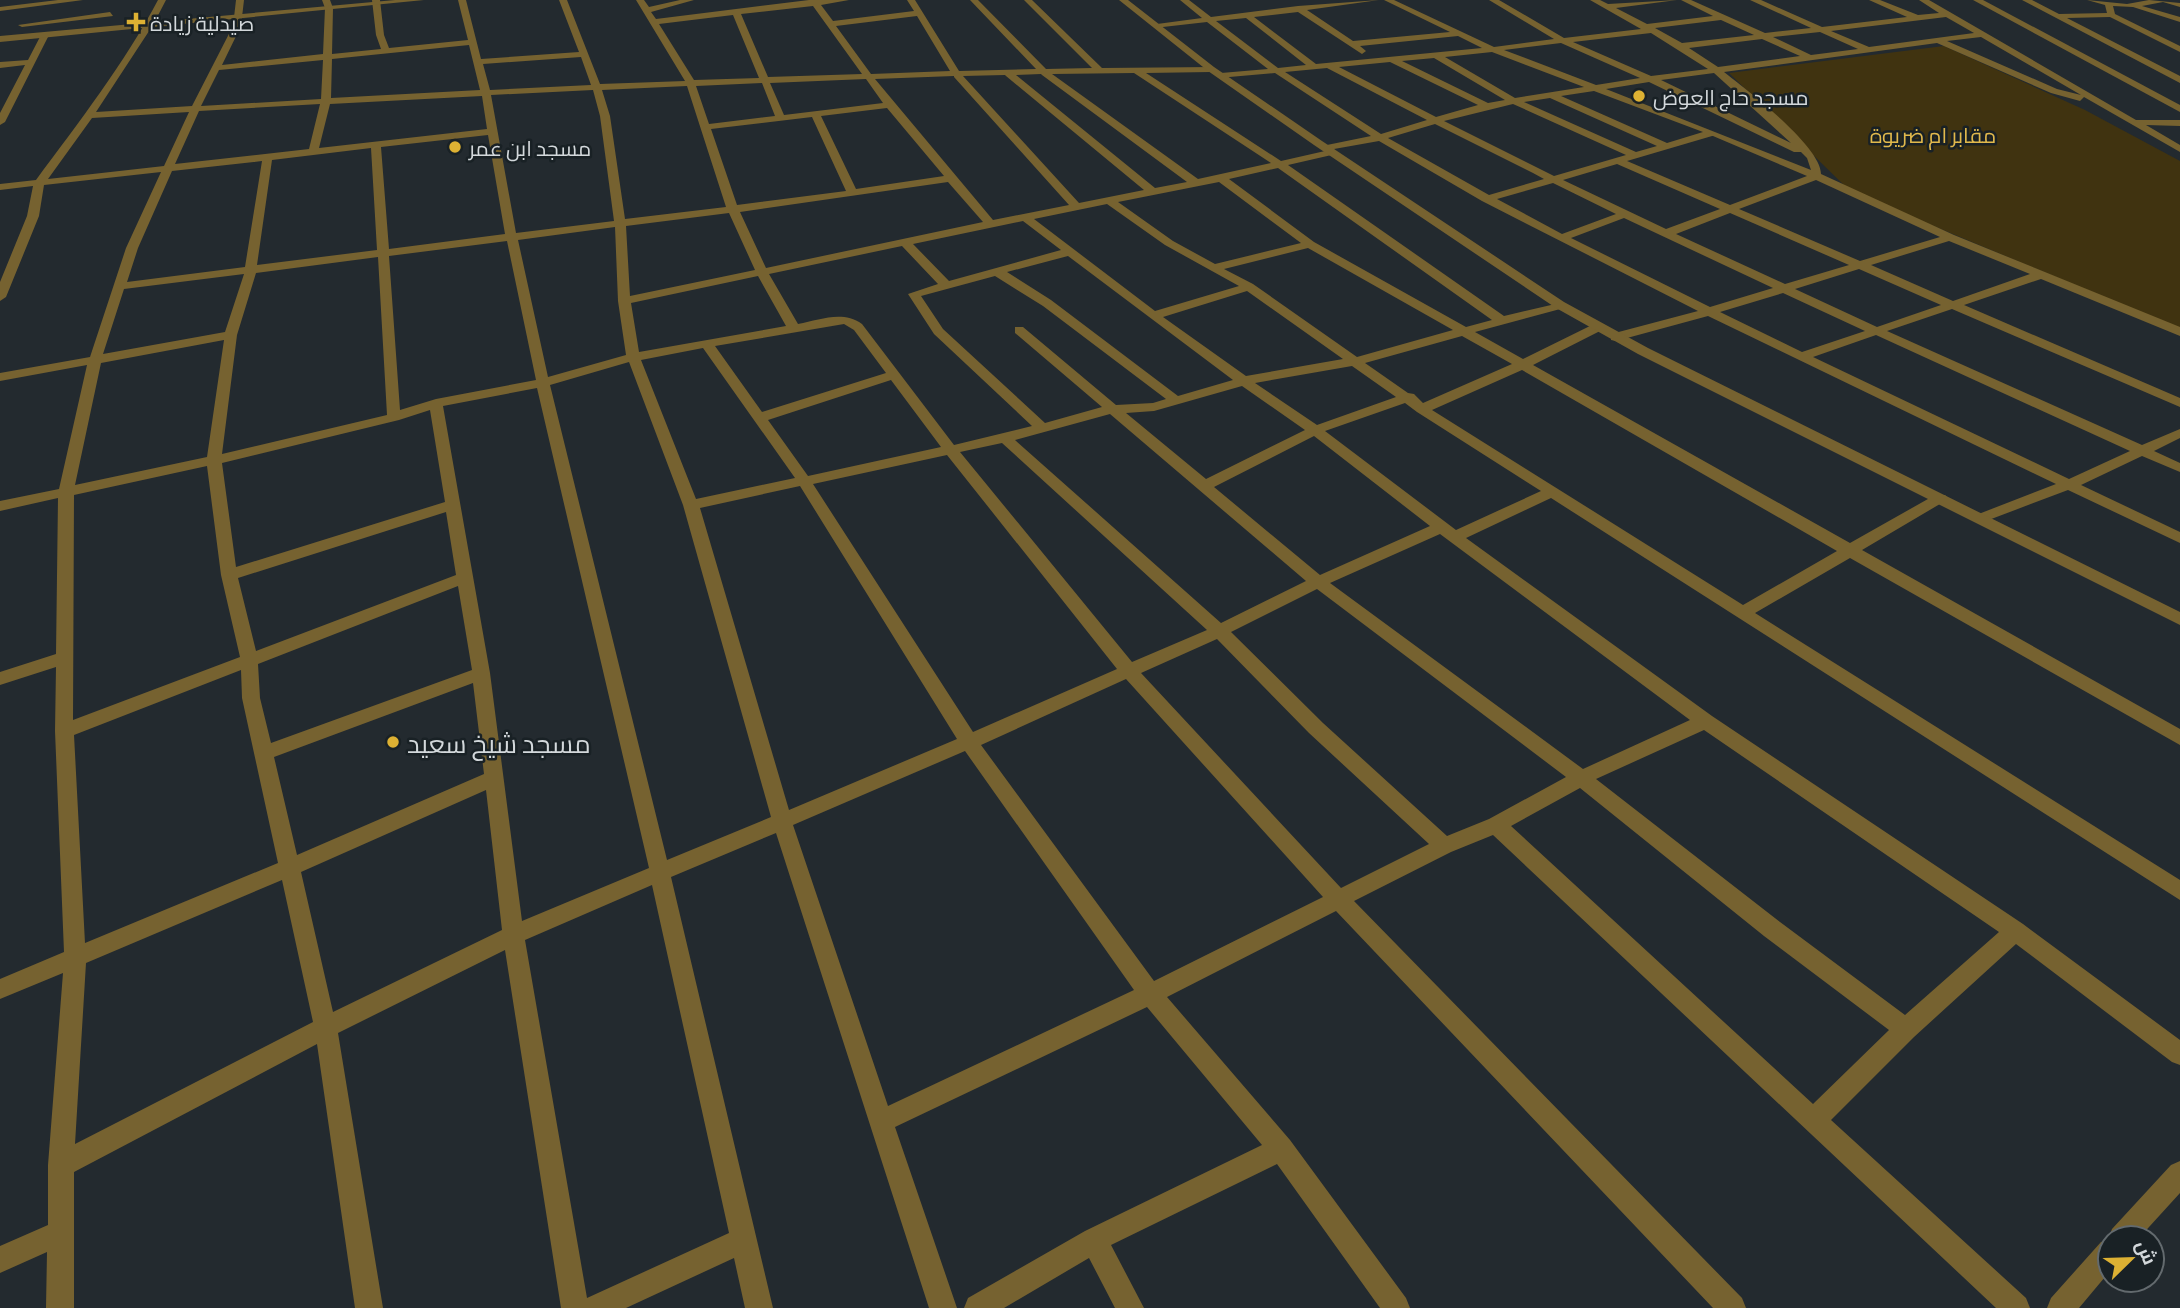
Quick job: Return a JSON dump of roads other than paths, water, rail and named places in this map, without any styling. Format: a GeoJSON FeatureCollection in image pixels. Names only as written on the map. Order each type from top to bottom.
{"type":"FeatureCollection","features":[{"type":"Feature","properties":{"kind":"street"},"geometry":{"type":"LineString","coordinates":[[0,9],[33,3],[79,0]]}},
{"type":"Feature","properties":{"kind":"street"},"geometry":{"type":"LineString","coordinates":[[0,297],[6,269],[33,216],[39,183],[89,115],[149,25],[162,0]]}},
{"type":"Feature","properties":{"kind":"street"},"geometry":{"type":"LineString","coordinates":[[60,1308],[61,1165],[75,956],[63,658],[66,491],[95,360],[132,248],[166,169],[240,16],[240,0]]}},
{"type":"Feature","properties":{"kind":"street"},"geometry":{"type":"LineString","coordinates":[[0,39],[240,16],[327,4],[420,0]]}},
{"type":"Feature","properties":{"kind":"street"},"geometry":{"type":"LineString","coordinates":[[462,0],[486,94],[511,235],[543,383],[660,873],[759,1308]]}},
{"type":"Feature","properties":{"kind":"street"},"geometry":{"type":"LineString","coordinates":[[563,0],[597,88],[604,116],[620,221],[624,301],[634,357],[691,505],[782,821],[943,1308]]}},
{"type":"Feature","properties":{"kind":"street"},"geometry":{"type":"LineString","coordinates":[[648,11],[690,0]]}},
{"type":"Feature","properties":{"kind":"street"},"geometry":{"type":"LineString","coordinates":[[648,11],[736,12],[845,0]]}},
{"type":"Feature","properties":{"kind":"street"},"geometry":{"type":"LineString","coordinates":[[911,0],[957,75],[1077,207]]}},
{"type":"Feature","properties":{"kind":"street"},"geometry":{"type":"LineString","coordinates":[[974,0],[1045,73],[1196,183]]}},
{"type":"Feature","properties":{"kind":"street"},"geometry":{"type":"LineString","coordinates":[[1028,0],[1100,71]]}},
{"type":"Feature","properties":{"kind":"street"},"geometry":{"type":"LineString","coordinates":[[1123,0],[1216,73],[1560,305],[1616,337],[2180,619]]}},
{"type":"Feature","properties":{"kind":"street"},"geometry":{"type":"LineString","coordinates":[[1184,0],[1275,70],[1378,138],[1486,199],[1708,312],[2180,538]]}},
{"type":"Feature","properties":{"kind":"street"},"geometry":{"type":"LineString","coordinates":[[1287,0],[1373,60]]}},
{"type":"Feature","properties":{"kind":"street"},"geometry":{"type":"LineString","coordinates":[[1157,26],[1375,0]]}},
{"type":"Feature","properties":{"kind":"street"},"geometry":{"type":"LineString","coordinates":[[1388,0],[1458,34],[1712,133],[1816,176],[1950,237],[2180,332]]}},
{"type":"Feature","properties":{"kind":"street"},"geometry":{"type":"LineString","coordinates":[[1493,0],[1563,41],[1652,79],[1811,156]]}},
{"type":"Feature","properties":{"kind":"street"},"geometry":{"type":"LineString","coordinates":[[1594,0],[1680,46],[1718,72],[1764,109],[1811,156],[1816,166],[1816,176]]}},
{"type":"Feature","properties":{"kind":"street"},"geometry":{"type":"LineString","coordinates":[[1606,7],[1673,0]]}},
{"type":"Feature","properties":{"kind":"street"},"geometry":{"type":"LineString","coordinates":[[1685,0],[1809,57]]}},
{"type":"Feature","properties":{"kind":"street"},"geometry":{"type":"LineString","coordinates":[[1754,0],[1867,50]]}},
{"type":"Feature","properties":{"kind":"street"},"geometry":{"type":"LineString","coordinates":[[1872,0],[1916,18]]}},
{"type":"Feature","properties":{"kind":"street"},"geometry":{"type":"LineString","coordinates":[[1923,0],[2180,149]]}},
{"type":"Feature","properties":{"kind":"street"},"geometry":{"type":"LineString","coordinates":[[1978,0],[2180,109]]}},
{"type":"Feature","properties":{"kind":"street"},"geometry":{"type":"LineString","coordinates":[[2026,0],[2180,79]]}},
{"type":"Feature","properties":{"kind":"street"},"geometry":{"type":"LineString","coordinates":[[2091,0],[2134,6],[2180,20]]}},
{"type":"Feature","properties":{"kind":"street"},"geometry":{"type":"LineString","coordinates":[[2134,6],[2163,0],[2180,5]]}},
{"type":"Feature","properties":{"kind":"street"},"geometry":{"type":"LineString","coordinates":[[377,2],[380,35],[386,51]]}},
{"type":"Feature","properties":{"kind":"street"},"geometry":{"type":"LineString","coordinates":[[814,2],[889,105],[990,224]]}},
{"type":"Feature","properties":{"kind":"street"},"geometry":{"type":"LineString","coordinates":[[16,37],[33,3]]}},
{"type":"Feature","properties":{"kind":"street"},"geometry":{"type":"LineString","coordinates":[[313,154],[326,100],[327,4]]}},
{"type":"Feature","properties":{"kind":"street"},"geometry":{"type":"LineString","coordinates":[[2109,4],[2112,16]]}},
{"type":"Feature","properties":{"kind":"street"},"geometry":{"type":"LineString","coordinates":[[22,25],[111,10],[100,30]]}},
{"type":"Feature","properties":{"kind":"street"},"geometry":{"type":"LineString","coordinates":[[648,11],[691,83],[732,207],[762,272],[794,328]]}},
{"type":"Feature","properties":{"kind":"street"},"geometry":{"type":"LineString","coordinates":[[736,12],[781,118]]}},
{"type":"Feature","properties":{"kind":"street"},"geometry":{"type":"LineString","coordinates":[[830,24],[919,13]]}},
{"type":"Feature","properties":{"kind":"street"},"geometry":{"type":"LineString","coordinates":[[1247,15],[1312,65]]}},
{"type":"Feature","properties":{"kind":"street"},"geometry":{"type":"LineString","coordinates":[[1982,17],[2112,16],[2180,49]]}},
{"type":"Feature","properties":{"kind":"street"},"geometry":{"type":"LineString","coordinates":[[89,115],[326,100],[766,80],[1136,70],[1216,73],[1275,70],[1563,41],[1723,17]]}},
{"type":"Feature","properties":{"kind":"street"},"geometry":{"type":"LineString","coordinates":[[1680,46],[1916,18],[1968,17]]}},
{"type":"Feature","properties":{"kind":"street"},"geometry":{"type":"LineString","coordinates":[[1353,44],[1458,34]]}},
{"type":"Feature","properties":{"kind":"street"},"geometry":{"type":"LineString","coordinates":[[624,301],[1220,178],[1378,138],[1487,106],[1652,79],[1983,34]]}},
{"type":"Feature","properties":{"kind":"street"},"geometry":{"type":"LineString","coordinates":[[0,122],[5,105],[45,35]]}},
{"type":"Feature","properties":{"kind":"street"},"geometry":{"type":"LineString","coordinates":[[1937,40],[2054,91],[2101,103]]}},
{"type":"Feature","properties":{"kind":"street"},"geometry":{"type":"LineString","coordinates":[[215,68],[471,41]]}},
{"type":"Feature","properties":{"kind":"street"},"geometry":{"type":"LineString","coordinates":[[476,62],[583,54]]}},
{"type":"Feature","properties":{"kind":"street"},"geometry":{"type":"LineString","coordinates":[[1436,55],[1514,101],[1635,155]]}},
{"type":"Feature","properties":{"kind":"street"},"geometry":{"type":"LineString","coordinates":[[1390,59],[1487,106]]}},
{"type":"Feature","properties":{"kind":"street"},"geometry":{"type":"LineString","coordinates":[[0,65],[30,62]]}},
{"type":"Feature","properties":{"kind":"street"},"geometry":{"type":"LineString","coordinates":[[1326,64],[1434,121],[1667,233],[2180,468]]}},
{"type":"Feature","properties":{"kind":"street"},"geometry":{"type":"LineString","coordinates":[[1136,70],[1279,164],[1501,320]]}},
{"type":"Feature","properties":{"kind":"street"},"geometry":{"type":"LineString","coordinates":[[1009,74],[1152,191]]}},
{"type":"Feature","properties":{"kind":"street"},"geometry":{"type":"LineString","coordinates":[[1553,96],[1665,146]]}},
{"type":"Feature","properties":{"kind":"street"},"geometry":{"type":"LineString","coordinates":[[706,127],[889,105]]}},
{"type":"Feature","properties":{"kind":"street"},"geometry":{"type":"LineString","coordinates":[[815,114],[852,192]]}},
{"type":"Feature","properties":{"kind":"street"},"geometry":{"type":"LineString","coordinates":[[2134,122],[2180,123]]}},
{"type":"Feature","properties":{"kind":"street"},"geometry":{"type":"LineString","coordinates":[[0,187],[491,132]]}},
{"type":"Feature","properties":{"kind":"street"},"geometry":{"type":"LineString","coordinates":[[1486,199],[1712,133]]}},
{"type":"Feature","properties":{"kind":"street"},"geometry":{"type":"LineString","coordinates":[[376,146],[394,417]]}},
{"type":"Feature","properties":{"kind":"street"},"geometry":{"type":"LineString","coordinates":[[267,158],[251,269],[231,335],[214,460],[229,575],[249,659],[251,698],[326,1030],[369,1308]]}},
{"type":"Feature","properties":{"kind":"street"},"geometry":{"type":"LineString","coordinates":[[1616,160],[2180,403]]}},
{"type":"Feature","properties":{"kind":"street"},"geometry":{"type":"LineString","coordinates":[[1667,233],[1816,176]]}},
{"type":"Feature","properties":{"kind":"street"},"geometry":{"type":"LineString","coordinates":[[121,286],[951,178]]}},
{"type":"Feature","properties":{"kind":"street"},"geometry":{"type":"LineString","coordinates":[[1220,178],[1310,244],[2180,738]]}},
{"type":"Feature","properties":{"kind":"street"},"geometry":{"type":"LineString","coordinates":[[1108,200],[1169,243],[1249,287],[1409,397],[1422,409],[2180,891]]}},
{"type":"Feature","properties":{"kind":"street"},"geometry":{"type":"LineString","coordinates":[[1562,238],[1626,213]]}},
{"type":"Feature","properties":{"kind":"street"},"geometry":{"type":"LineString","coordinates":[[1024,217],[1243,382],[1315,430],[1448,532],[1705,721],[2015,931],[2180,1055]]}},
{"type":"Feature","properties":{"kind":"street"},"geometry":{"type":"LineString","coordinates":[[1616,337],[1708,312],[1950,237]]}},
{"type":"Feature","properties":{"kind":"street"},"geometry":{"type":"LineString","coordinates":[[905,242],[945,284]]}},
{"type":"Feature","properties":{"kind":"street"},"geometry":{"type":"LineString","coordinates":[[1216,267],[1310,244]]}},
{"type":"Feature","properties":{"kind":"street"},"geometry":{"type":"LineString","coordinates":[[1042,428],[938,331],[914,294],[920,290],[1072,251]]}},
{"type":"Feature","properties":{"kind":"street"},"geometry":{"type":"LineString","coordinates":[[996,271],[1047,303],[1177,401]]}},
{"type":"Feature","properties":{"kind":"street"},"geometry":{"type":"LineString","coordinates":[[1803,356],[2040,275]]}},
{"type":"Feature","properties":{"kind":"street"},"geometry":{"type":"LineString","coordinates":[[1155,315],[1249,287]]}},
{"type":"Feature","properties":{"kind":"street"},"geometry":{"type":"LineString","coordinates":[[691,505],[1005,438],[1112,409],[1154,407],[1243,382],[1356,361],[1560,305]]}},
{"type":"Feature","properties":{"kind":"street"},"geometry":{"type":"LineString","coordinates":[[0,506],[214,460],[394,417],[436,403],[543,383],[634,357],[841,320],[854,322],[950,449],[1129,671],[1338,899],[1732,1308]]}},
{"type":"Feature","properties":{"kind":"street"},"geometry":{"type":"LineString","coordinates":[[1422,409],[1522,365],[1598,327]]}},
{"type":"Feature","properties":{"kind":"street"},"geometry":{"type":"LineString","coordinates":[[1019,330],[1318,582],[1581,778],[1772,929],[1906,1030]]}},
{"type":"Feature","properties":{"kind":"street"},"geometry":{"type":"LineString","coordinates":[[0,377],[231,335]]}},
{"type":"Feature","properties":{"kind":"street"},"geometry":{"type":"LineString","coordinates":[[707,344],[762,417],[970,742],[1150,994],[1281,1149],[1396,1308]]}},
{"type":"Feature","properties":{"kind":"street"},"geometry":{"type":"LineString","coordinates":[[762,417],[895,374]]}},
{"type":"Feature","properties":{"kind":"street"},"geometry":{"type":"LineString","coordinates":[[1204,485],[1315,430],[1409,397]]}},
{"type":"Feature","properties":{"kind":"street"},"geometry":{"type":"LineString","coordinates":[[436,403],[481,673],[513,935],[575,1308]]}},
{"type":"Feature","properties":{"kind":"street"},"geometry":{"type":"LineString","coordinates":[[1980,518],[2070,484],[2180,433]]}},
{"type":"Feature","properties":{"kind":"street"},"geometry":{"type":"LineString","coordinates":[[1005,438],[1219,631],[1316,728],[1444,846]]}},
{"type":"Feature","properties":{"kind":"street"},"geometry":{"type":"LineString","coordinates":[[61,1165],[224,1079],[513,935],[970,742],[1219,631],[1318,582],[1554,491]]}},
{"type":"Feature","properties":{"kind":"street"},"geometry":{"type":"LineString","coordinates":[[1744,612],[1940,498]]}},
{"type":"Feature","properties":{"kind":"street"},"geometry":{"type":"LineString","coordinates":[[229,575],[453,505]]}},
{"type":"Feature","properties":{"kind":"street"},"geometry":{"type":"LineString","coordinates":[[65,731],[464,578]]}},
{"type":"Feature","properties":{"kind":"street"},"geometry":{"type":"LineString","coordinates":[[0,679],[63,658]]}},
{"type":"Feature","properties":{"kind":"street"},"geometry":{"type":"LineString","coordinates":[[264,753],[481,673]]}},
{"type":"Feature","properties":{"kind":"street"},"geometry":{"type":"LineString","coordinates":[[880,1122],[1150,994],[1444,846],[1496,825],[1581,778],[1705,721]]}},
{"type":"Feature","properties":{"kind":"street"},"geometry":{"type":"LineString","coordinates":[[0,989],[289,868],[492,779]]}},
{"type":"Feature","properties":{"kind":"street"},"geometry":{"type":"LineString","coordinates":[[1496,825],[2016,1308]]}},
{"type":"Feature","properties":{"kind":"street"},"geometry":{"type":"LineString","coordinates":[[1815,1119],[1906,1030],[2015,931]]}},
{"type":"Feature","properties":{"kind":"street"},"geometry":{"type":"LineString","coordinates":[[978,1308],[1094,1240],[1281,1149]]}},
{"type":"Feature","properties":{"kind":"street"},"geometry":{"type":"LineString","coordinates":[[2134,1224],[2180,1174]]}},
{"type":"Feature","properties":{"kind":"street"},"geometry":{"type":"LineString","coordinates":[[0,1261],[59,1233]]}},
{"type":"Feature","properties":{"kind":"street"},"geometry":{"type":"LineString","coordinates":[[596,1308],[744,1240]]}},
{"type":"Feature","properties":{"kind":"street"},"geometry":{"type":"LineString","coordinates":[[1094,1240],[1130,1308]]}},
{"type":"Feature","properties":{"kind":"street"},"geometry":{"type":"LineString","coordinates":[[2061,1308],[2096,1267]]}},
{"type":"Feature","properties":{"kind":"place","name":"صيدلية زيادة"},"geometry":{"type":"Point","coordinates":[136,22]}},
{"type":"Feature","properties":{"kind":"place","name":"مسجد حاج العوض"},"geometry":{"type":"Point","coordinates":[1639,96]}},
{"type":"Feature","properties":{"kind":"place","name":"مسجد ابن عمر"},"geometry":{"type":"Point","coordinates":[455,147]}},
{"type":"Feature","properties":{"kind":"place","name":"مسجد شيخ سعيد"},"geometry":{"type":"Point","coordinates":[393,742]}},
{"type":"Feature","properties":{"kind":"park label","name":"مقابر ام ضريوة"},"geometry":{"type":"Point","coordinates":[1933,134]}}]}
